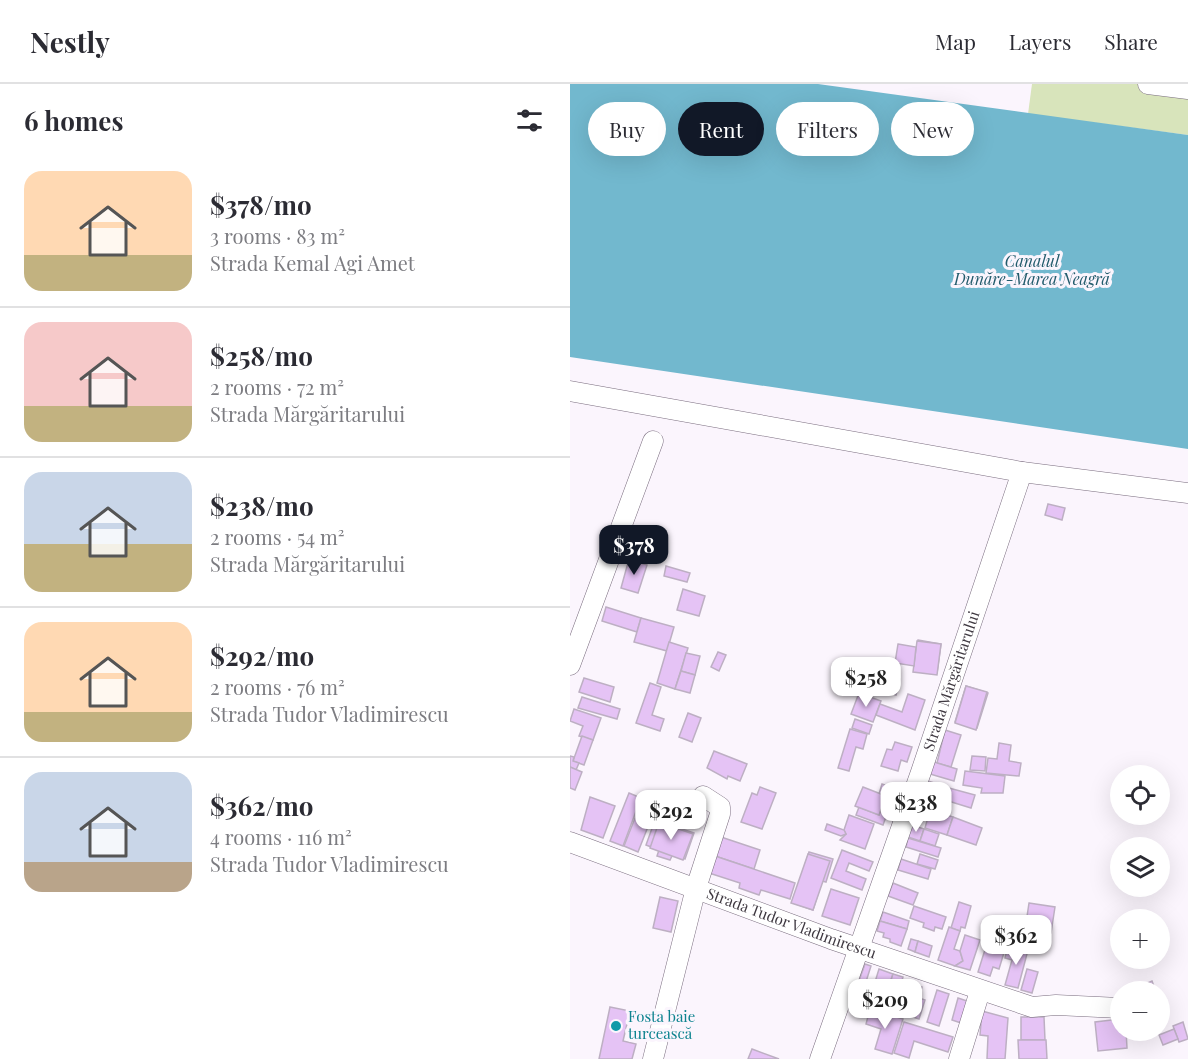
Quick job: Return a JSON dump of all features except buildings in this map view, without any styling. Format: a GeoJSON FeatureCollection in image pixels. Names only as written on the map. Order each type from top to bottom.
{"type":"FeatureCollection","features":[{"type":"Feature","properties":{"kind":"street"},"geometry":{"type":"LineString","coordinates":[[1148,84],[1188,89]]}},
{"type":"Feature","properties":{"kind":"street"},"geometry":{"type":"LineString","coordinates":[[570,391],[1022,472],[1188,493]]}},
{"type":"Feature","properties":{"kind":"street"},"geometry":{"type":"LineString","coordinates":[[570,665],[653,441]]}},
{"type":"Feature","properties":{"kind":"street","name":"Strada Mărgăritarului"},"geometry":{"type":"LineString","coordinates":[[820,1059],[1022,472]]}},
{"type":"Feature","properties":{"kind":"street"},"geometry":{"type":"LineString","coordinates":[[653,1059],[696,888],[720,814],[720,807],[703,796]]}},
{"type":"Feature","properties":{"kind":"street","name":"Strada Tudor Vladimirescu"},"geometry":{"type":"LineString","coordinates":[[570,842],[858,948],[1032,1007],[1056,1005],[1110,1008]]}},
{"type":"Feature","properties":{"kind":"street"},"geometry":{"type":"LineString","coordinates":[[959,1059],[980,991]]}},
{"type":"Feature","properties":{"kind":"green space"},"geometry":{"type":"Polygon","coordinates":[[[1032,84],[1188,84],[1188,135],[1028,114],[1032,84]]]}},
{"type":"Feature","properties":{"kind":"water","name":"Canalul Dunăre-Marea Neagră"},"geometry":{"type":"Polygon","coordinates":[[[570,84],[818,84],[949,102],[891,102],[891,156],[974,156],[974,106],[1188,135],[1188,449],[570,357],[570,84]]]}},
{"type":"Feature","properties":{"kind":"place","name":"Fosta baie turcească"},"geometry":{"type":"Point","coordinates":[616,1026]}}]}
